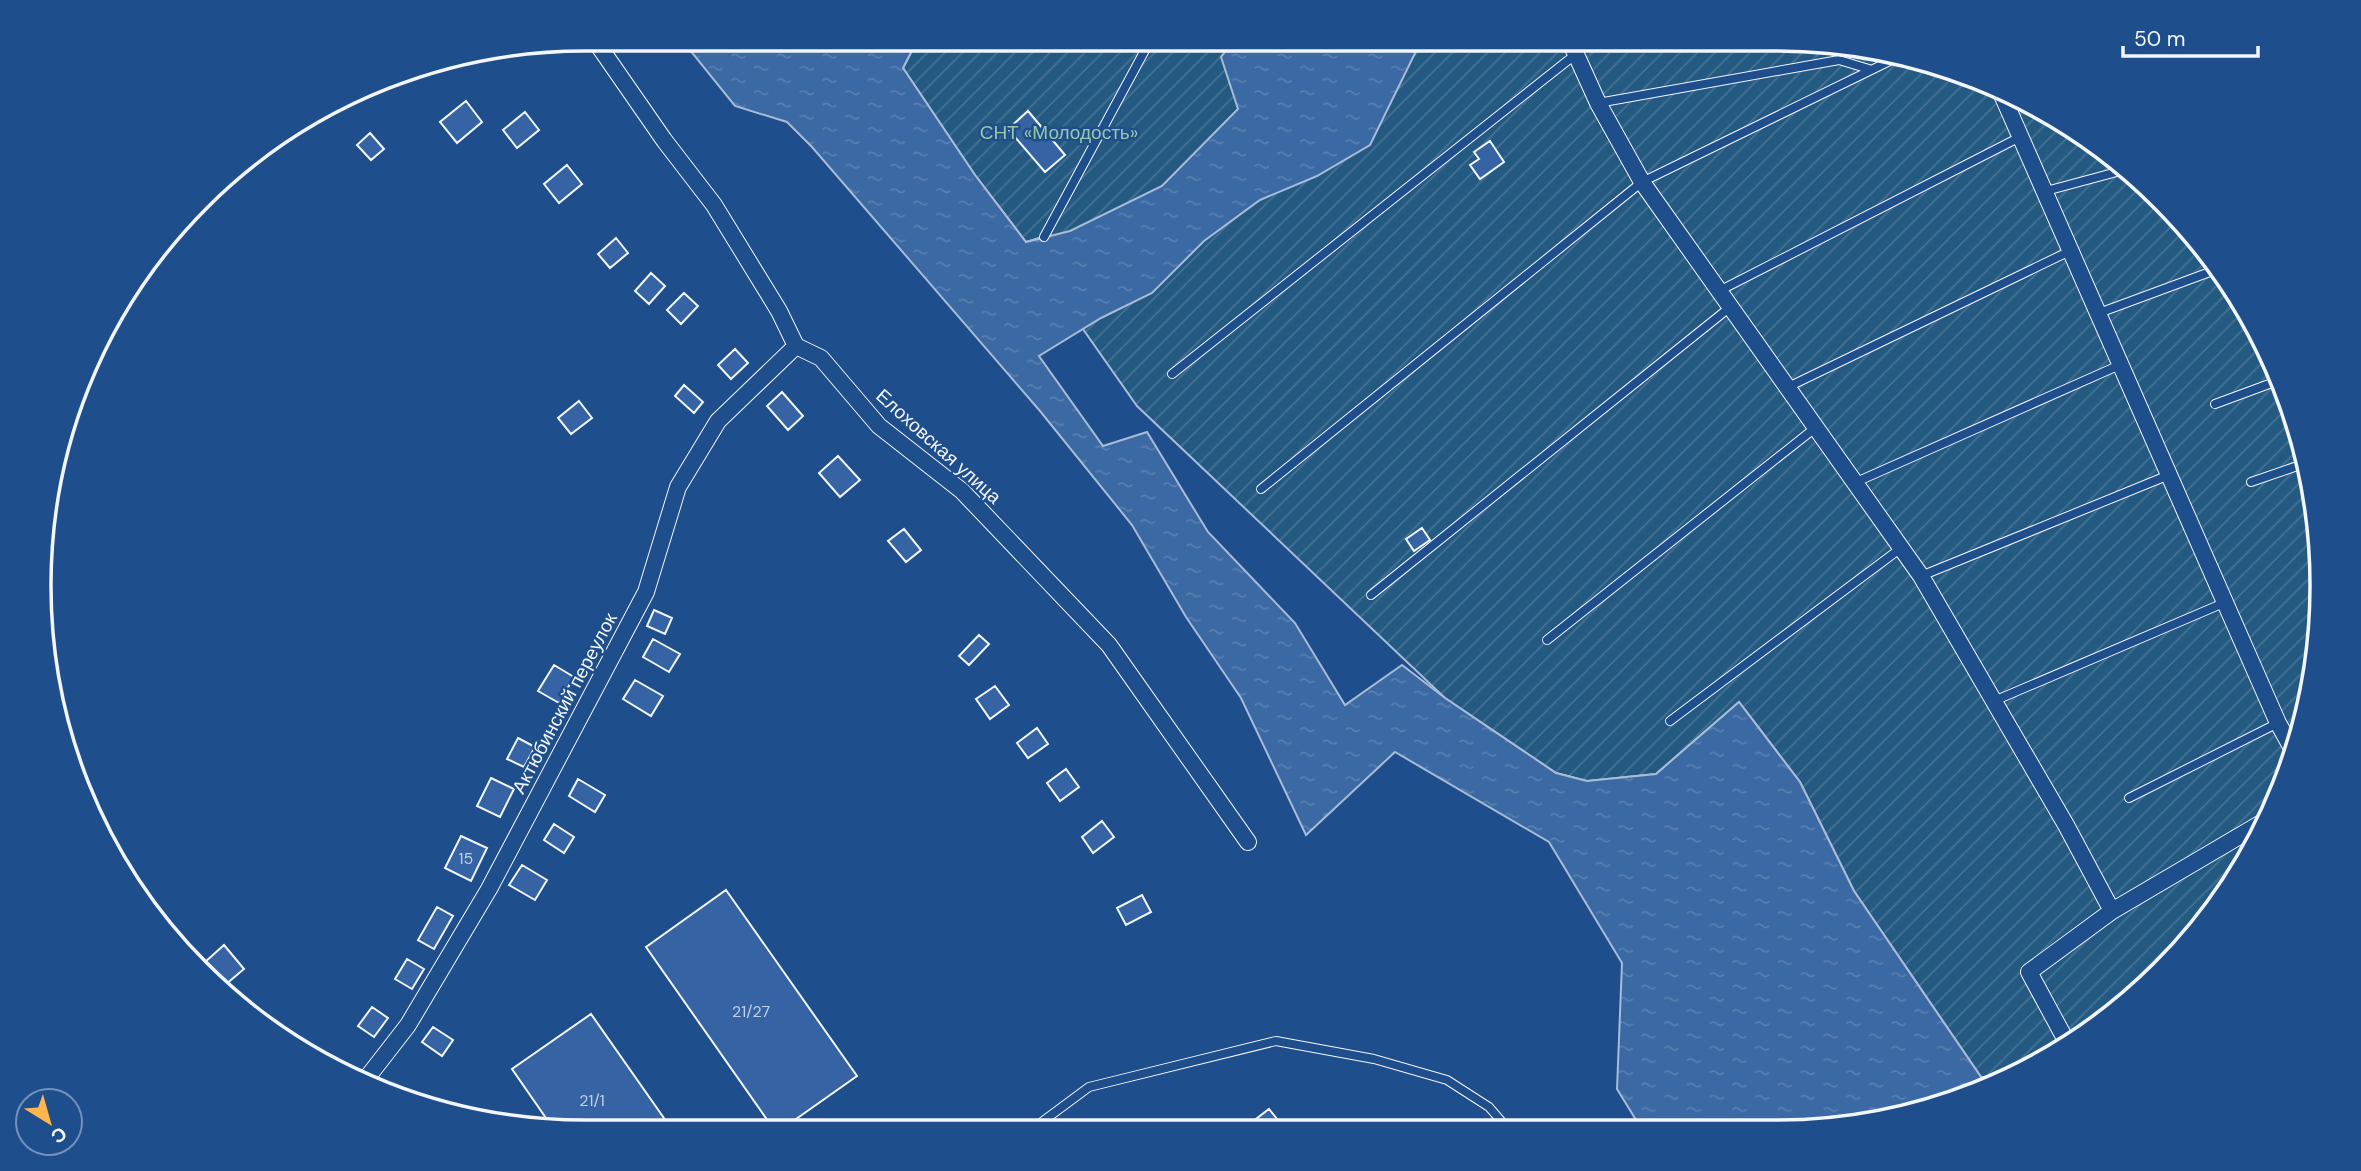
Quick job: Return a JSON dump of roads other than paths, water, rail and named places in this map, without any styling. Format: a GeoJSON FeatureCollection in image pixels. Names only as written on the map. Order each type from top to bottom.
{"type":"FeatureCollection","features":[{"type":"Feature","properties":{"kind":"street"},"geometry":{"type":"LineString","coordinates":[[603,51],[664,140],[714,205],[779,311],[796,345]]}},
{"type":"Feature","properties":{"kind":"street"},"geometry":{"type":"LineString","coordinates":[[1574,51],[1598,103],[1642,182],[1921,576],[2112,911]]}},
{"type":"Feature","properties":{"kind":"street"},"geometry":{"type":"LineString","coordinates":[[2006,103],[2287,740]]}},
{"type":"Feature","properties":{"kind":"street","name":"Елоховская улица"},"geometry":{"type":"LineString","coordinates":[[796,345],[821,358],[879,426],[962,491],[1109,645],[1248,842]]}},
{"type":"Feature","properties":{"kind":"street","name":"Актюбинский переулок"},"geometry":{"type":"LineString","coordinates":[[370,1075],[408,1025],[489,889],[540,794],[646,592],[678,487],[718,421],[796,345]]}},
{"type":"Feature","properties":{"kind":"street"},"geometry":{"type":"LineString","coordinates":[[2063,1036],[2029,972],[2112,911],[2251,829]]}},
{"type":"Feature","properties":{"kind":"lane"},"geometry":{"type":"LineString","coordinates":[[1044,237],[1145,51]]}},
{"type":"Feature","properties":{"kind":"lane"},"geometry":{"type":"LineString","coordinates":[[1172,374],[1567,51]]}},
{"type":"Feature","properties":{"kind":"lane"},"geometry":{"type":"LineString","coordinates":[[1598,103],[1839,60],[1869,69]]}},
{"type":"Feature","properties":{"kind":"lane"},"geometry":{"type":"LineString","coordinates":[[1261,488],[1642,182],[1885,62]]}},
{"type":"Feature","properties":{"kind":"lane"},"geometry":{"type":"LineString","coordinates":[[1718,292],[2022,136]]}},
{"type":"Feature","properties":{"kind":"lane"},"geometry":{"type":"LineString","coordinates":[[2046,191],[2115,172]]}},
{"type":"Feature","properties":{"kind":"lane"},"geometry":{"type":"LineString","coordinates":[[1786,388],[2071,250]]}},
{"type":"Feature","properties":{"kind":"lane"},"geometry":{"type":"LineString","coordinates":[[2099,313],[2209,272]]}},
{"type":"Feature","properties":{"kind":"lane"},"geometry":{"type":"LineString","coordinates":[[1371,595],[1729,308]]}},
{"type":"Feature","properties":{"kind":"lane"},"geometry":{"type":"LineString","coordinates":[[1854,483],[2122,364]]}},
{"type":"Feature","properties":{"kind":"lane"},"geometry":{"type":"LineString","coordinates":[[2214,404],[2271,383]]}},
{"type":"Feature","properties":{"kind":"lane"},"geometry":{"type":"LineString","coordinates":[[1546,640],[1815,428]]}},
{"type":"Feature","properties":{"kind":"lane"},"geometry":{"type":"LineString","coordinates":[[2251,482],[2297,466]]}},
{"type":"Feature","properties":{"kind":"lane"},"geometry":{"type":"LineString","coordinates":[[1921,576],[2169,475]]}},
{"type":"Feature","properties":{"kind":"lane"},"geometry":{"type":"LineString","coordinates":[[1670,721],[1901,548]]}},
{"type":"Feature","properties":{"kind":"lane"},"geometry":{"type":"LineString","coordinates":[[1994,701],[2226,602]]}},
{"type":"Feature","properties":{"kind":"lane"},"geometry":{"type":"LineString","coordinates":[[2129,798],[2278,723]]}},
{"type":"Feature","properties":{"kind":"lane"},"geometry":{"type":"LineString","coordinates":[[1044,1120],[1089,1087],[1276,1041],[1374,1059],[1447,1080],[1489,1107],[1500,1120]]}},
{"type":"Feature","properties":{"kind":"water"},"geometry":{"type":"Polygon","coordinates":[[[691,51],[912,51],[903,68],[975,175],[1026,242],[1070,231],[1162,186],[1238,109],[1221,57],[1226,51],[1416,51],[1370,145],[1317,176],[1260,200],[1204,241],[1152,293],[1101,318],[1039,356],[1103,446],[1147,432],[1208,532],[1295,623],[1345,705],[1402,665],[1445,698],[1556,773],[1587,781],[1656,774],[1739,702],[1800,782],[1854,891],[1982,1079],[1914,1102],[1845,1116],[1776,1120],[1636,1120],[1617,1089],[1622,963],[1549,842],[1395,752],[1306,835],[1241,698],[1186,617],[1132,525],[1040,411],[812,147],[787,122],[735,106],[691,51]]]}},
{"type":"Feature","properties":{"kind":"park label","name":"СНТ «Молодость»"},"geometry":{"type":"Point","coordinates":[1059,132]}}]}
